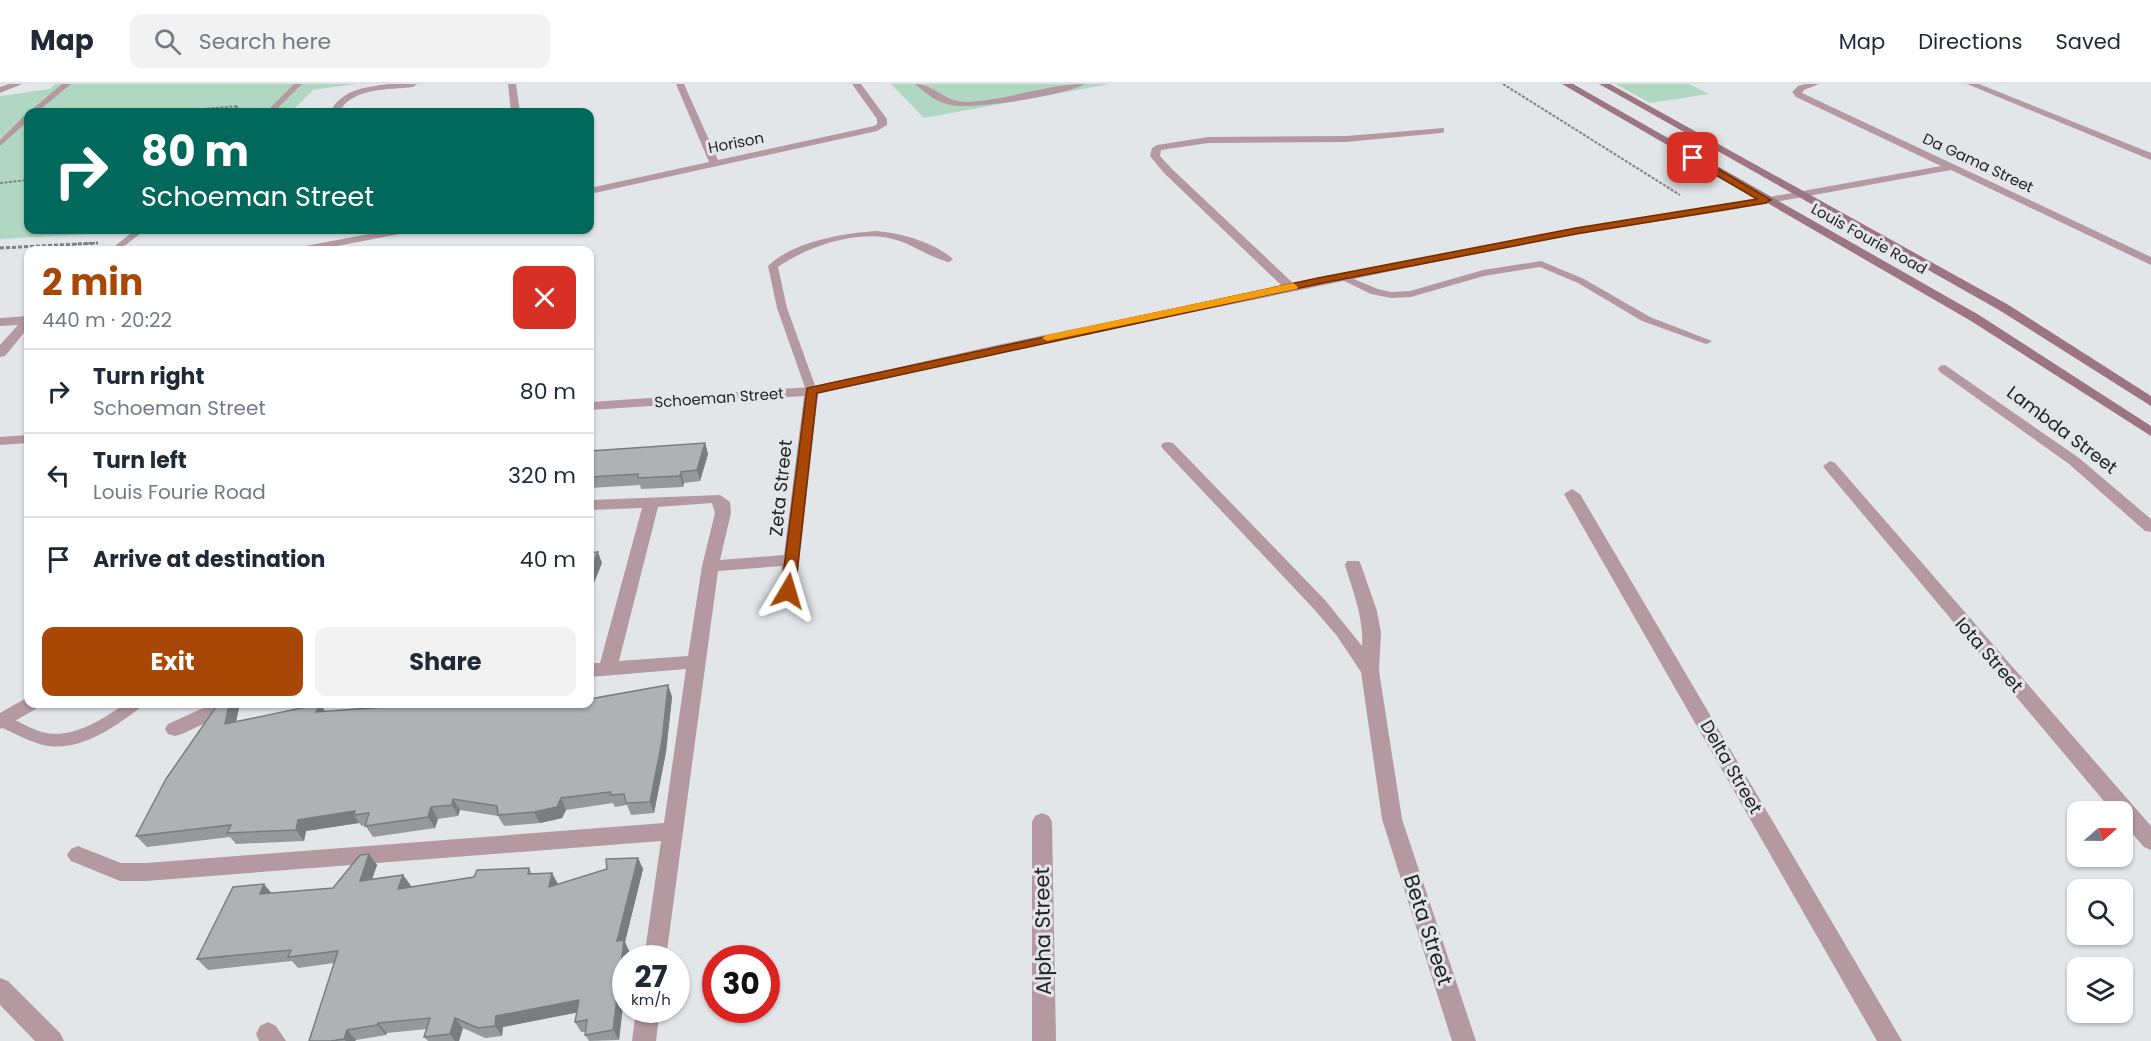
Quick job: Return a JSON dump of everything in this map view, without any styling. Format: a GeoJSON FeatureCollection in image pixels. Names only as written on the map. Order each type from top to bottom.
{"type":"FeatureCollection","features":[{"type":"Feature","properties":{"kind":"main road","name":"Louis Fourie Road"},"geometry":{"type":"LineString","coordinates":[[1566,84],[1975,318],[2151,432]]}},
{"type":"Feature","properties":{"kind":"main road","name":"Louis Fourie Road"},"geometry":{"type":"LineString","coordinates":[[1603,84],[2003,307],[2151,402]]}},
{"type":"Feature","properties":{"kind":"street"},"geometry":{"type":"LineString","coordinates":[[0,90],[18,84]]}},
{"type":"Feature","properties":{"kind":"street"},"geometry":{"type":"LineString","coordinates":[[337,108],[340,101],[368,91],[413,84]]}},
{"type":"Feature","properties":{"kind":"street"},"geometry":{"type":"LineString","coordinates":[[512,84],[515,108]]}},
{"type":"Feature","properties":{"kind":"street"},"geometry":{"type":"LineString","coordinates":[[680,84],[714,162]]}},
{"type":"Feature","properties":{"kind":"street","name":"Horison"},"geometry":{"type":"LineString","coordinates":[[594,190],[714,162],[867,132],[882,125],[882,119],[855,84]]}},
{"type":"Feature","properties":{"kind":"street","name":"Da Gama Street"},"geometry":{"type":"LineString","coordinates":[[1815,84],[1799,90],[1799,95],[2151,261]]}},
{"type":"Feature","properties":{"kind":"street"},"geometry":{"type":"LineString","coordinates":[[1971,84],[2151,157]]}},
{"type":"Feature","properties":{"kind":"street"},"geometry":{"type":"LineString","coordinates":[[1290,287],[1168,171],[1155,156],[1157,148],[1208,140],[1346,139],[1441,130]]}},
{"type":"Feature","properties":{"kind":"street","name":"Schoeman Street"},"geometry":{"type":"LineString","coordinates":[[594,406],[811,391],[1290,287],[1576,231],[1953,167]]}},
{"type":"Feature","properties":{"kind":"street"},"geometry":{"type":"LineString","coordinates":[[321,246],[384,234]]}},
{"type":"Feature","properties":{"kind":"street"},"geometry":{"type":"LineString","coordinates":[[0,322],[24,320]]}},
{"type":"Feature","properties":{"kind":"street"},"geometry":{"type":"LineString","coordinates":[[0,353],[24,325]]}},
{"type":"Feature","properties":{"kind":"street","name":"Lambda Street"},"geometry":{"type":"LineString","coordinates":[[1946,369],[2074,460],[2151,527]]}},
{"type":"Feature","properties":{"kind":"street","name":"Zeta Street"},"geometry":{"type":"LineString","coordinates":[[788,591],[811,391]]}},
{"type":"Feature","properties":{"kind":"street"},"geometry":{"type":"LineString","coordinates":[[0,441],[24,439]]}},
{"type":"Feature","properties":{"kind":"street"},"geometry":{"type":"LineString","coordinates":[[1168,446],[1319,604],[1343,632],[1370,671]]}},
{"type":"Feature","properties":{"kind":"street","name":"Iota Street"},"geometry":{"type":"LineString","coordinates":[[1830,466],[2151,841]]}},
{"type":"Feature","properties":{"kind":"street","name":"Delta Street"},"geometry":{"type":"LineString","coordinates":[[1572,494],[1890,1041]]}},
{"type":"Feature","properties":{"kind":"street"},"geometry":{"type":"LineString","coordinates":[[594,505],[715,498],[722,502],[723,513],[710,566],[657,945]]}},
{"type":"Feature","properties":{"kind":"street"},"geometry":{"type":"LineString","coordinates":[[651,503],[599,669],[697,662]]}},
{"type":"Feature","properties":{"kind":"street"},"geometry":{"type":"LineString","coordinates":[[710,566],[792,560]]}},
{"type":"Feature","properties":{"kind":"street"},"geometry":{"type":"LineString","coordinates":[[1353,565],[1368,611],[1372,633],[1370,671]]}},
{"type":"Feature","properties":{"kind":"street","name":"Beta Street"},"geometry":{"type":"LineString","coordinates":[[1370,671],[1392,819],[1464,1041]]}},
{"type":"Feature","properties":{"kind":"street"},"geometry":{"type":"LineString","coordinates":[[1,721],[24,708]]}},
{"type":"Feature","properties":{"kind":"street"},"geometry":{"type":"LineString","coordinates":[[175,729],[220,708]]}},
{"type":"Feature","properties":{"kind":"street","name":"Alpha Street"},"geometry":{"type":"LineString","coordinates":[[1042,822],[1044,1041]]}},
{"type":"Feature","properties":{"kind":"street"},"geometry":{"type":"LineString","coordinates":[[78,855],[120,872],[146,872],[673,831]]}},
{"type":"Feature","properties":{"kind":"street"},"geometry":{"type":"LineString","coordinates":[[0,990],[52,1041]]}},
{"type":"Feature","properties":{"kind":"street"},"geometry":{"type":"LineString","coordinates":[[644,1041],[646,1023]]}},
{"type":"Feature","properties":{"kind":"lane"},"geometry":{"type":"LineString","coordinates":[[38,108],[67,84]]}},
{"type":"Feature","properties":{"kind":"lane"},"geometry":{"type":"LineString","coordinates":[[274,108],[298,84]]}},
{"type":"Feature","properties":{"kind":"lane"},"geometry":{"type":"LineString","coordinates":[[919,84],[939,98],[958,105],[989,102],[1081,84]]}},
{"type":"Feature","properties":{"kind":"lane"},"geometry":{"type":"LineString","coordinates":[[0,144],[24,121]]}},
{"type":"Feature","properties":{"kind":"lane"},"geometry":{"type":"LineString","coordinates":[[119,246],[135,234]]}},
{"type":"Feature","properties":{"kind":"lane"},"geometry":{"type":"LineString","coordinates":[[811,391],[779,294],[773,273],[774,266],[783,258],[808,248],[855,236],[885,234],[924,246],[948,259]]}},
{"type":"Feature","properties":{"kind":"lane"},"geometry":{"type":"LineString","coordinates":[[1341,277],[1375,292],[1391,295],[1411,294],[1483,273],[1541,264],[1581,281],[1646,319],[1707,341]]}},
{"type":"Feature","properties":{"kind":"lane"},"geometry":{"type":"LineString","coordinates":[[1,721],[46,740],[57,740],[87,733],[128,708]]}},
{"type":"Feature","properties":{"kind":"path"},"geometry":{"type":"LineString","coordinates":[[1503,84],[1703,211]]}},
{"type":"Feature","properties":{"kind":"path"},"geometry":{"type":"LineString","coordinates":[[216,108],[238,106],[236,108]]}},
{"type":"Feature","properties":{"kind":"path"},"geometry":{"type":"LineString","coordinates":[[0,183],[24,180]]}},
{"type":"Feature","properties":{"kind":"path"},"geometry":{"type":"LineString","coordinates":[[40,246],[101,243]]}},
{"type":"Feature","properties":{"kind":"path"},"geometry":{"type":"LineString","coordinates":[[0,248],[24,247]]}},
{"type":"Feature","properties":{"kind":"green space"},"geometry":{"type":"Polygon","coordinates":[[[55,84],[355,84],[313,90],[295,108],[24,108],[24,234],[89,234],[0,239],[0,96],[50,89],[55,84]]]}},
{"type":"Feature","properties":{"kind":"green space"},"geometry":{"type":"Polygon","coordinates":[[[891,84],[1110,84],[924,118],[891,84]]]}},
{"type":"Feature","properties":{"kind":"green space"},"geometry":{"type":"Polygon","coordinates":[[[1616,84],[1689,84],[1709,94],[1650,103],[1616,84]]]}},
{"type":"Feature","properties":{"kind":"building"},"geometry":{"type":"Polygon","coordinates":[[[705,443],[697,470],[681,472],[680,476],[638,478],[638,474],[594,477],[594,451],[705,443]]]}},
{"type":"Feature","properties":{"kind":"building"},"geometry":{"type":"Polygon","coordinates":[[[668,685],[662,741],[650,802],[626,803],[624,794],[610,795],[611,792],[561,798],[557,807],[534,812],[498,815],[497,806],[453,799],[452,805],[431,807],[428,817],[365,826],[369,813],[354,815],[355,811],[298,820],[296,830],[227,833],[231,825],[136,836],[166,779],[215,708],[228,708],[225,724],[301,708],[318,708],[316,712],[371,708],[594,708],[594,698],[668,685]]]}},
{"type":"Feature","properties":{"kind":"building"},"geometry":{"type":"Polygon","coordinates":[[[369,854],[360,881],[403,875],[398,889],[474,877],[477,870],[529,868],[528,874],[552,873],[549,887],[607,869],[606,859],[638,858],[617,941],[624,940],[623,945],[612,945],[613,1030],[585,1035],[587,1020],[575,1022],[579,1000],[496,1016],[495,1026],[478,1028],[455,1018],[450,1034],[424,1037],[430,1018],[378,1023],[347,1030],[344,1039],[309,1041],[338,951],[288,957],[291,950],[197,959],[233,887],[264,884],[260,894],[333,888],[360,855],[369,854]]]}},
{"type":"Feature","properties":{"kind":"slow traffic"},"geometry":{"type":"LineString","coordinates":[[1047,338],[1293,287]]}},
{"type":"Feature","properties":{"kind":"route"},"geometry":{"type":"LineString","coordinates":[[788,591],[811,391],[1318,281],[1576,231],[1766,200],[1693,158]]}}]}
